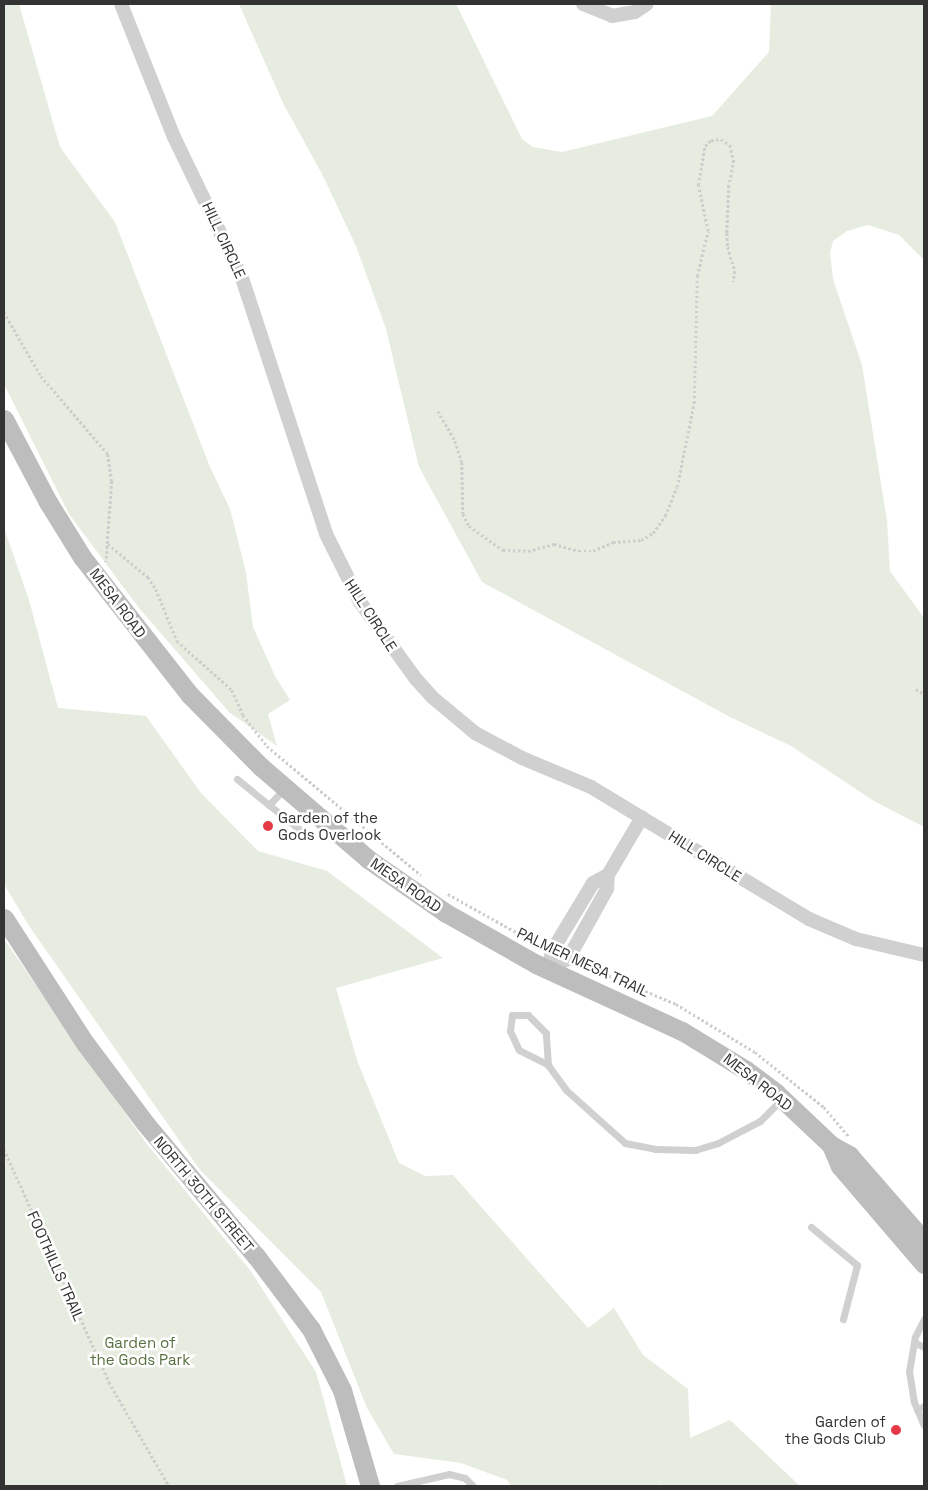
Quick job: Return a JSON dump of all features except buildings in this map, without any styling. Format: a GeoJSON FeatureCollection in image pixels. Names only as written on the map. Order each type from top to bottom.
{"type":"FeatureCollection","features":[{"type":"Feature","properties":{"kind":"main road","name":"MESA ROAD"},"geometry":{"type":"LineString","coordinates":[[4,419],[77,549],[158,656],[213,720],[286,787],[400,883],[487,938],[548,969],[682,1031],[746,1070],[782,1099],[831,1146],[849,1155],[924,1241]]}},
{"type":"Feature","properties":{"kind":"main road","name":"NORTH 30TH STREET"},"geometry":{"type":"LineString","coordinates":[[4,918],[85,1043],[139,1115],[256,1256],[311,1329],[342,1390],[370,1486]]}},
{"type":"Feature","properties":{"kind":"main road","name":"MESA ROAD"},"geometry":{"type":"LineString","coordinates":[[831,1146],[840,1166],[924,1264]]}},
{"type":"Feature","properties":{"kind":"street","name":"HILL CIRCLE"},"geometry":{"type":"LineString","coordinates":[[121,4],[174,137],[242,278],[315,506],[360,602],[416,679],[461,723],[499,748],[570,776],[642,817],[809,919],[856,938],[924,955]]}},
{"type":"Feature","properties":{"kind":"street"},"geometry":{"type":"LineString","coordinates":[[583,4],[612,16],[635,12],[647,4]]}},
{"type":"Feature","properties":{"kind":"street"},"geometry":{"type":"LineString","coordinates":[[548,969],[568,959],[607,889],[608,875],[642,817]]}},
{"type":"Feature","properties":{"kind":"street"},"geometry":{"type":"LineString","coordinates":[[548,969],[552,951],[593,883],[608,875]]}},
{"type":"Feature","properties":{"kind":"street"},"geometry":{"type":"LineString","coordinates":[[574,914],[589,923]]}},
{"type":"Feature","properties":{"kind":"lane"},"geometry":{"type":"LineString","coordinates":[[237,779],[304,834]]}},
{"type":"Feature","properties":{"kind":"lane"},"geometry":{"type":"LineString","coordinates":[[269,805],[286,787]]}},
{"type":"Feature","properties":{"kind":"lane"},"geometry":{"type":"LineString","coordinates":[[548,1065],[546,1033],[528,1015],[512,1015],[510,1031],[519,1050],[548,1065],[566,1090],[625,1143],[655,1149],[695,1150],[718,1143],[760,1121],[782,1099]]}},
{"type":"Feature","properties":{"kind":"lane"},"geometry":{"type":"LineString","coordinates":[[811,1227],[857,1265],[843,1319]]}},
{"type":"Feature","properties":{"kind":"lane"},"geometry":{"type":"LineString","coordinates":[[924,1319],[914,1342],[909,1371],[917,1410],[924,1425]]}},
{"type":"Feature","properties":{"kind":"lane"},"geometry":{"type":"LineString","coordinates":[[914,1342],[924,1347]]}},
{"type":"Feature","properties":{"kind":"lane"},"geometry":{"type":"LineString","coordinates":[[917,1410],[924,1406]]}},
{"type":"Feature","properties":{"kind":"lane"},"geometry":{"type":"LineString","coordinates":[[396,1486],[455,1474],[473,1486]]}},
{"type":"Feature","properties":{"kind":"path"},"geometry":{"type":"LineString","coordinates":[[438,411],[455,440],[462,462],[463,514],[469,526],[503,550],[528,551],[554,544],[579,551],[592,551],[613,542],[641,540],[653,533],[665,516],[678,487],[694,403],[697,276],[708,231],[698,185],[705,146],[711,140],[721,139],[730,145],[734,160],[729,185],[727,233],[728,248],[736,271],[733,282]]}},
{"type":"Feature","properties":{"kind":"path"},"geometry":{"type":"LineString","coordinates":[[4,312],[41,376],[108,454],[112,481],[108,544],[152,583],[177,641],[232,690],[243,715],[266,746],[422,876]]}},
{"type":"Feature","properties":{"kind":"path"},"geometry":{"type":"LineString","coordinates":[[916,689],[924,694]]}},
{"type":"Feature","properties":{"kind":"path","name":"PALMER MESA TRAIL"},"geometry":{"type":"LineString","coordinates":[[446,892],[552,951]]}},
{"type":"Feature","properties":{"kind":"path","name":"PALMER MESA TRAIL"},"geometry":{"type":"LineString","coordinates":[[568,959],[676,1004],[728,1034],[796,1083],[824,1107],[850,1138]]}},
{"type":"Feature","properties":{"kind":"path","name":"FOOTHILLS TRAIL"},"geometry":{"type":"LineString","coordinates":[[4,1150],[109,1382],[168,1486]]}},
{"type":"Feature","properties":{"kind":"green space"},"geometry":{"type":"Polygon","coordinates":[[[4,4],[19,4],[60,147],[115,222],[210,467],[230,509],[246,573],[253,627],[275,676],[290,700],[268,714],[277,746],[229,712],[139,608],[69,514],[4,384],[4,4]]]}},
{"type":"Feature","properties":{"kind":"green space"},"geometry":{"type":"Polygon","coordinates":[[[239,4],[456,4],[522,139],[533,147],[562,152],[712,116],[769,52],[771,4],[924,4],[924,260],[899,235],[868,225],[847,231],[833,241],[830,253],[833,279],[862,365],[887,521],[890,571],[924,618],[924,827],[874,801],[791,746],[730,717],[482,582],[419,467],[386,329],[356,246],[323,176],[283,103],[239,4]]]}},
{"type":"Feature","properties":{"kind":"green space"},"geometry":{"type":"Polygon","coordinates":[[[4,528],[29,600],[58,708],[146,716],[201,793],[258,851],[327,871],[443,958],[336,988],[358,1063],[399,1163],[425,1176],[453,1175],[588,1328],[614,1308],[643,1355],[688,1389],[690,1438],[730,1420],[800,1486],[659,1486],[662,1481],[658,1486],[511,1486],[507,1480],[461,1463],[394,1454],[367,1408],[321,1292],[200,1170],[29,926],[4,884],[4,528]]]}},
{"type":"Feature","properties":{"kind":"green space","name":"Garden of the Gods Park"},"geometry":{"type":"Polygon","coordinates":[[[4,939],[146,1143],[250,1270],[316,1372],[347,1486],[4,1486],[4,939]]]}},
{"type":"Feature","properties":{"kind":"place","name":"Garden of the Gods Overlook"},"geometry":{"type":"Point","coordinates":[268,826]}},
{"type":"Feature","properties":{"kind":"place","name":"Garden of the Gods Club"},"geometry":{"type":"Point","coordinates":[896,1430]}}]}
